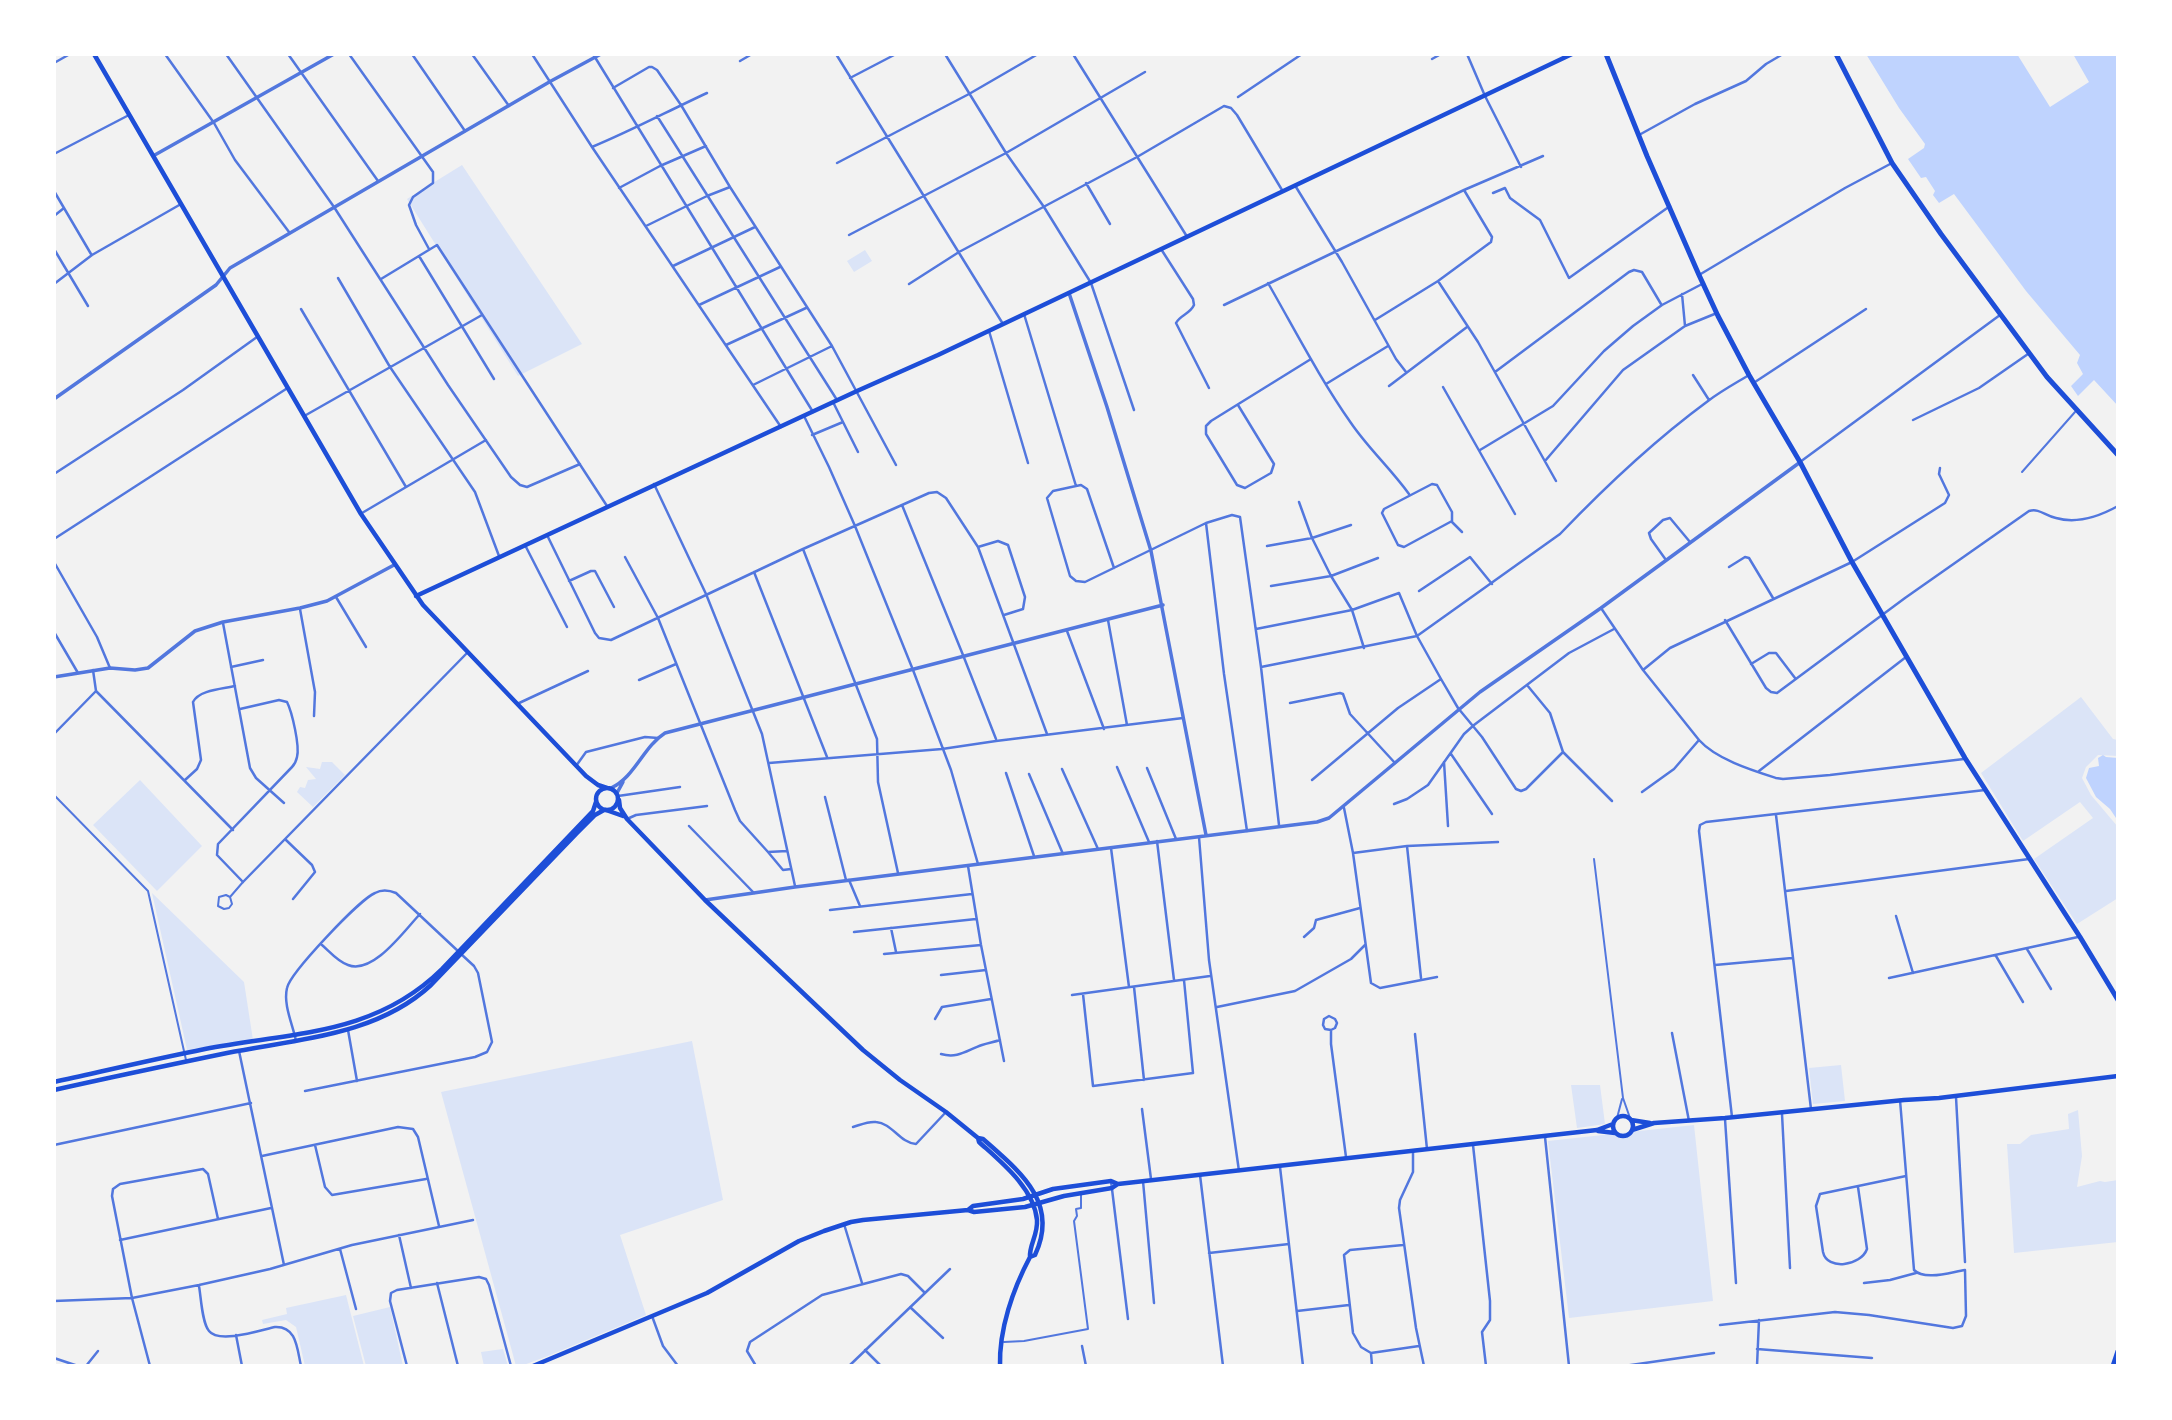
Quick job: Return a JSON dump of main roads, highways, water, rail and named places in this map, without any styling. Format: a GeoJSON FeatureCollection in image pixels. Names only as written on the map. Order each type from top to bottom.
{"type":"FeatureCollection","features":[{"type":"Feature","properties":{"kind":"highway"},"geometry":{"type":"LineString","coordinates":[[1606,54],[1699,275],[1749,375],[1800,462],[1852,562],[1965,758],[2118,1000]]}},
{"type":"Feature","properties":{"kind":"highway"},"geometry":{"type":"LineString","coordinates":[[1836,54],[1892,163],[1941,234],[2046,377],[2118,454]]}},
{"type":"Feature","properties":{"kind":"highway"},"geometry":{"type":"LineString","coordinates":[[2113,1366],[2118,1351]]}},
{"type":"Feature","properties":{"kind":"main road"},"geometry":{"type":"LineString","coordinates":[[94,54],[361,514],[416,596],[586,776],[618,796],[620,808],[627,819],[705,900],[863,1050],[978,1138],[983,1139],[1016,1170],[1036,1195],[1043,1217],[1041,1238],[1035,1255],[1030,1257]]}},
{"type":"Feature","properties":{"kind":"main road"},"geometry":{"type":"LineString","coordinates":[[416,596],[989,331],[1572,54]]}},
{"type":"Feature","properties":{"kind":"main road"},"geometry":{"type":"LineString","coordinates":[[586,776],[600,808],[627,819]]}},
{"type":"Feature","properties":{"kind":"main road"},"geometry":{"type":"LineString","coordinates":[[54,1090],[295,1038],[364,1019],[390,1008],[421,989],[460,953],[593,811],[600,790],[609,788]]}},
{"type":"Feature","properties":{"kind":"main road"},"geometry":{"type":"LineString","coordinates":[[54,1082],[184,1054],[348,1030],[380,1018],[416,998],[595,815],[613,809],[618,796]]}},
{"type":"Feature","properties":{"kind":"main road"},"geometry":{"type":"LineString","coordinates":[[1597,1130],[1625,1136],[1632,1130],[1650,1124],[1956,1096],[2118,1076]]}},
{"type":"Feature","properties":{"kind":"main road"},"geometry":{"type":"LineString","coordinates":[[968,1209],[974,1212],[1033,1205],[1064,1196],[1112,1188],[1118,1184],[1597,1130],[1613,1124],[1617,1118],[1623,1116],[1650,1124]]}},
{"type":"Feature","properties":{"kind":"main road"},"geometry":{"type":"LineString","coordinates":[[1631,1120],[1632,1130]]}},
{"type":"Feature","properties":{"kind":"main road"},"geometry":{"type":"LineString","coordinates":[[1613,1124],[1615,1133]]}},
{"type":"Feature","properties":{"kind":"main road"},"geometry":{"type":"LineString","coordinates":[[978,1138],[1020,1183],[1036,1215],[1037,1229],[1029,1252],[1030,1257],[1013,1291],[1002,1342],[1000,1366]]}},
{"type":"Feature","properties":{"kind":"main road"},"geometry":{"type":"LineString","coordinates":[[533,1366],[706,1293],[801,1240],[844,1224],[968,1209],[1029,1197],[1053,1189],[1111,1181],[1118,1184]]}},
{"type":"Feature","properties":{"kind":"water"},"geometry":{"type":"Polygon","coordinates":[[[1866,54],[2017,54],[2050,107],[2089,82],[2073,54],[2118,54],[2118,406],[2094,380],[2078,396],[2071,386],[2083,374],[2077,363],[2080,355],[2026,291],[1954,194],[1939,203],[1933,195],[1935,191],[1926,177],[1921,178],[1908,159],[1924,148],[1925,144],[1866,54]]]}},
{"type":"Feature","properties":{"kind":"water"},"geometry":{"type":"Polygon","coordinates":[[[2103,755],[2118,758],[2118,821],[2110,809],[2096,797],[2086,778],[2089,768],[2099,766],[2098,758],[2103,755]]]}}]}
